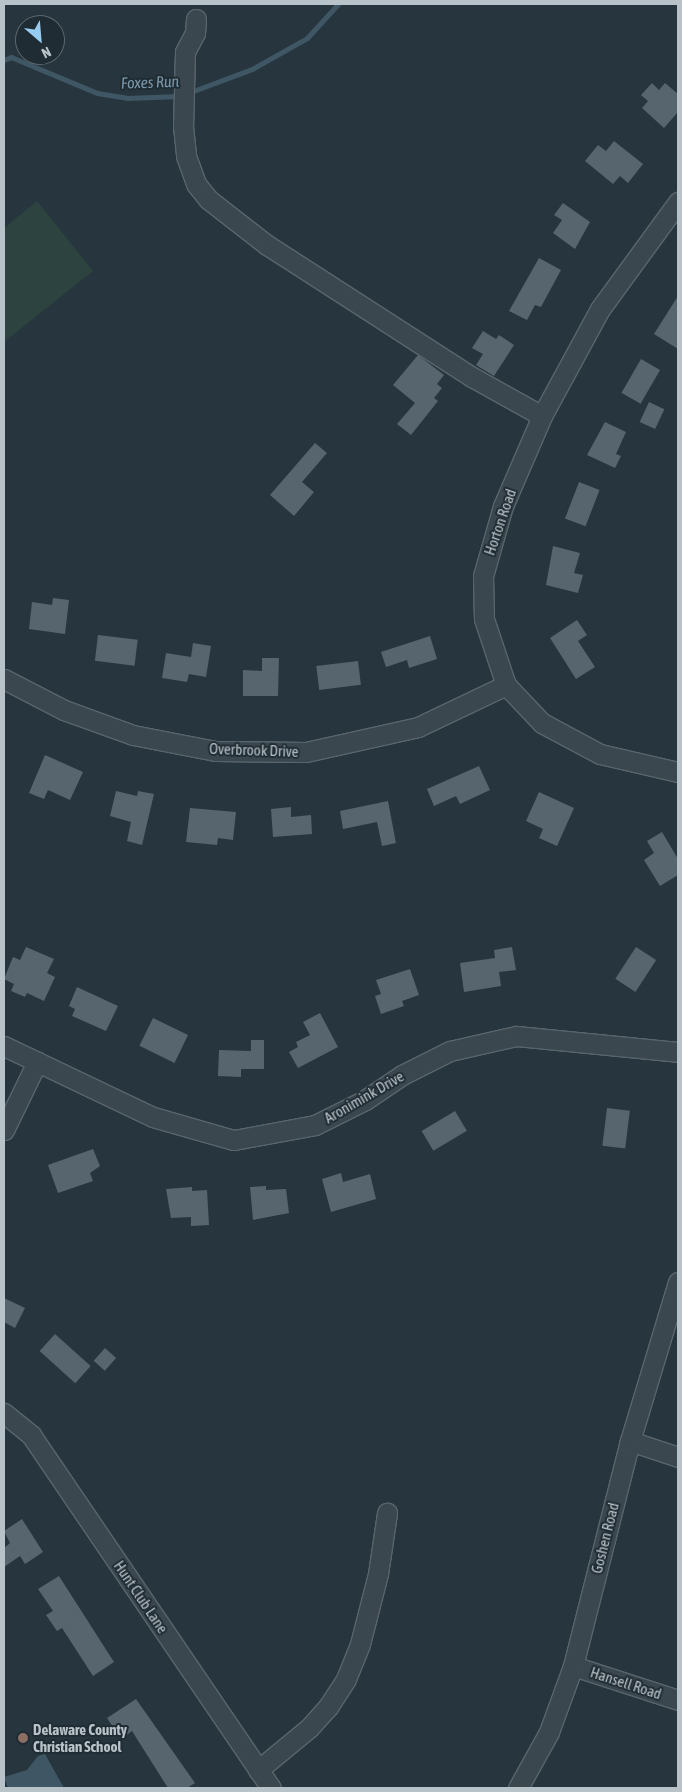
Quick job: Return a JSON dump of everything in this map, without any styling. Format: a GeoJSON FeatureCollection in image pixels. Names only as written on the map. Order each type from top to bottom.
{"type":"FeatureCollection","features":[{"type":"Feature","properties":{"kind":"street"},"geometry":{"type":"LineString","coordinates":[[196,18],[195,33],[185,52],[183,126],[186,156],[196,184],[208,199],[267,245],[472,377],[542,416]]}},
{"type":"Feature","properties":{"kind":"street","name":"Horton Road"},"geometry":{"type":"LineString","coordinates":[[678,202],[600,309],[542,416],[503,506],[483,576],[484,619],[506,685],[542,724],[600,754],[678,772]]}},
{"type":"Feature","properties":{"kind":"street","name":"Overbrook Drive"},"geometry":{"type":"LineString","coordinates":[[4,679],[64,710],[133,735],[215,751],[306,752],[418,727],[506,685]]}},
{"type":"Feature","properties":{"kind":"street","name":"Aronimink Drive"},"geometry":{"type":"LineString","coordinates":[[4,1046],[153,1117],[234,1140],[315,1125],[365,1100],[402,1075],[450,1052],[516,1036],[678,1052]]}},
{"type":"Feature","properties":{"kind":"street"},"geometry":{"type":"LineString","coordinates":[[4,1130],[37,1062]]}},
{"type":"Feature","properties":{"kind":"street","name":"Goshen Road"},"geometry":{"type":"LineString","coordinates":[[518,1788],[549,1732],[573,1666],[630,1441],[678,1282]]}},
{"type":"Feature","properties":{"kind":"street","name":"Hunt Club Lane"},"geometry":{"type":"LineString","coordinates":[[4,1413],[31,1435],[271,1788]]}},
{"type":"Feature","properties":{"kind":"street"},"geometry":{"type":"LineString","coordinates":[[630,1441],[678,1456]]}},
{"type":"Feature","properties":{"kind":"street"},"geometry":{"type":"LineString","coordinates":[[258,1770],[309,1728],[328,1707],[346,1679],[362,1636],[378,1574],[387,1513]]}},
{"type":"Feature","properties":{"kind":"street","name":"Hansell Road"},"geometry":{"type":"LineString","coordinates":[[573,1666],[678,1700]]}},
{"type":"Feature","properties":{"kind":"green space"},"geometry":{"type":"Polygon","coordinates":[[[37,201],[93,271],[4,342],[4,228],[37,201]]]}},
{"type":"Feature","properties":{"kind":"water"},"geometry":{"type":"Polygon","coordinates":[[[45,1754],[64,1788],[8,1788],[4,1777],[27,1770],[38,1756],[45,1754]]]}},
{"type":"Feature","properties":{"kind":"building"},"geometry":{"type":"Polygon","coordinates":[[[652,83],[659,90],[665,83],[678,94],[678,112],[664,128],[642,108],[648,101],[641,95],[652,83]]]}},
{"type":"Feature","properties":{"kind":"building"},"geometry":{"type":"Polygon","coordinates":[[[614,141],[643,164],[628,183],[620,176],[613,184],[585,161],[598,145],[606,151],[614,141]]]}},
{"type":"Feature","properties":{"kind":"building"},"geometry":{"type":"Polygon","coordinates":[[[563,203],[590,222],[575,249],[553,233],[562,220],[554,215],[563,203]]]}},
{"type":"Feature","properties":{"kind":"building"},"geometry":{"type":"Polygon","coordinates":[[[539,258],[561,270],[541,307],[535,305],[527,320],[509,311],[539,258]]]}},
{"type":"Feature","properties":{"kind":"building"},"geometry":{"type":"Polygon","coordinates":[[[678,296],[678,349],[654,334],[678,296]]]}},
{"type":"Feature","properties":{"kind":"building"},"geometry":{"type":"Polygon","coordinates":[[[483,331],[496,339],[499,335],[514,345],[494,376],[476,365],[483,354],[472,348],[483,331]]]}},
{"type":"Feature","properties":{"kind":"building"},"geometry":{"type":"Polygon","coordinates":[[[418,355],[444,375],[437,384],[442,388],[434,398],[438,401],[411,435],[397,424],[415,403],[393,385],[418,355]]]}},
{"type":"Feature","properties":{"kind":"building"},"geometry":{"type":"Polygon","coordinates":[[[641,359],[660,370],[641,404],[622,393],[641,359]]]}},
{"type":"Feature","properties":{"kind":"building"},"geometry":{"type":"Polygon","coordinates":[[[649,402],[664,409],[655,429],[640,422],[649,402]]]}},
{"type":"Feature","properties":{"kind":"building"},"geometry":{"type":"Polygon","coordinates":[[[605,422],[626,432],[616,454],[621,456],[615,468],[587,455],[605,422]]]}},
{"type":"Feature","properties":{"kind":"building"},"geometry":{"type":"Polygon","coordinates":[[[315,443],[327,453],[302,482],[314,492],[294,516],[270,495],[315,443]]]}},
{"type":"Feature","properties":{"kind":"building"},"geometry":{"type":"Polygon","coordinates":[[[579,482],[600,490],[586,526],[565,518],[579,482]]]}},
{"type":"Feature","properties":{"kind":"building"},"geometry":{"type":"Polygon","coordinates":[[[553,546],[580,553],[574,573],[583,575],[578,593],[546,585],[553,546]]]}},
{"type":"Feature","properties":{"kind":"building"},"geometry":{"type":"Polygon","coordinates":[[[53,598],[69,600],[65,634],[29,629],[32,602],[52,605],[53,598]]]}},
{"type":"Feature","properties":{"kind":"building"},"geometry":{"type":"Polygon","coordinates":[[[577,620],[587,635],[578,641],[595,667],[576,679],[550,638],[577,620]]]}},
{"type":"Feature","properties":{"kind":"building"},"geometry":{"type":"Polygon","coordinates":[[[98,635],[138,640],[135,666],[95,661],[98,635]]]}},
{"type":"Feature","properties":{"kind":"building"},"geometry":{"type":"Polygon","coordinates":[[[430,636],[437,659],[409,668],[407,660],[386,667],[381,652],[430,636]]]}},
{"type":"Feature","properties":{"kind":"building"},"geometry":{"type":"Polygon","coordinates":[[[193,643],[211,646],[206,677],[189,674],[187,682],[162,678],[166,653],[191,657],[193,643]]]}},
{"type":"Feature","properties":{"kind":"building"},"geometry":{"type":"Polygon","coordinates":[[[262,658],[279,658],[278,696],[243,696],[243,670],[262,671],[262,658]]]}},
{"type":"Feature","properties":{"kind":"building"},"geometry":{"type":"Polygon","coordinates":[[[358,661],[361,685],[319,690],[316,666],[358,661]]]}},
{"type":"Feature","properties":{"kind":"building"},"geometry":{"type":"Polygon","coordinates":[[[45,755],[83,772],[70,800],[48,790],[44,799],[29,793],[45,755]]]}},
{"type":"Feature","properties":{"kind":"building"},"geometry":{"type":"Polygon","coordinates":[[[479,766],[490,790],[460,804],[456,796],[434,806],[427,789],[479,766]]]}},
{"type":"Feature","properties":{"kind":"building"},"geometry":{"type":"Polygon","coordinates":[[[116,791],[137,796],[138,791],[154,794],[142,845],[127,841],[131,822],[110,816],[116,791]]]}},
{"type":"Feature","properties":{"kind":"building"},"geometry":{"type":"Polygon","coordinates":[[[539,792],[574,808],[557,846],[539,838],[543,829],[526,821],[539,792]]]}},
{"type":"Feature","properties":{"kind":"building"},"geometry":{"type":"Polygon","coordinates":[[[388,801],[396,843],[382,846],[377,822],[343,829],[340,811],[388,801]]]}},
{"type":"Feature","properties":{"kind":"building"},"geometry":{"type":"Polygon","coordinates":[[[291,807],[291,817],[311,815],[312,834],[273,837],[271,809],[291,807]]]}},
{"type":"Feature","properties":{"kind":"building"},"geometry":{"type":"Polygon","coordinates":[[[190,808],[236,812],[233,840],[218,838],[217,845],[186,842],[190,808]]]}},
{"type":"Feature","properties":{"kind":"building"},"geometry":{"type":"Polygon","coordinates":[[[662,832],[678,859],[678,875],[660,886],[644,860],[654,853],[647,841],[662,832]]]}},
{"type":"Feature","properties":{"kind":"building"},"geometry":{"type":"Polygon","coordinates":[[[26,947],[54,959],[47,973],[55,977],[44,1001],[27,993],[25,997],[11,991],[14,984],[4,979],[13,957],[20,960],[26,947]]]}},
{"type":"Feature","properties":{"kind":"building"},"geometry":{"type":"Polygon","coordinates":[[[512,947],[516,970],[499,972],[501,986],[464,992],[460,963],[495,958],[494,950],[512,947]]]}},
{"type":"Feature","properties":{"kind":"building"},"geometry":{"type":"Polygon","coordinates":[[[636,947],[656,960],[635,992],[615,979],[636,947]]]}},
{"type":"Feature","properties":{"kind":"building"},"geometry":{"type":"Polygon","coordinates":[[[410,969],[419,995],[402,1001],[404,1006],[381,1014],[375,996],[381,994],[376,980],[410,969]]]}},
{"type":"Feature","properties":{"kind":"building"},"geometry":{"type":"Polygon","coordinates":[[[77,987],[118,1006],[106,1031],[72,1016],[75,1009],[69,1006],[77,987]]]}},
{"type":"Feature","properties":{"kind":"building"},"geometry":{"type":"Polygon","coordinates":[[[320,1013],[338,1047],[298,1068],[289,1052],[298,1047],[296,1042],[310,1035],[303,1022],[320,1013]]]}},
{"type":"Feature","properties":{"kind":"building"},"geometry":{"type":"Polygon","coordinates":[[[153,1018],[188,1035],[174,1063],[139,1046],[153,1018]]]}},
{"type":"Feature","properties":{"kind":"building"},"geometry":{"type":"Polygon","coordinates":[[[251,1040],[264,1040],[264,1069],[241,1069],[241,1077],[218,1076],[219,1050],[251,1051],[251,1040]]]}},
{"type":"Feature","properties":{"kind":"building"},"geometry":{"type":"Polygon","coordinates":[[[607,1108],[630,1111],[625,1149],[602,1146],[607,1108]]]}},
{"type":"Feature","properties":{"kind":"building"},"geometry":{"type":"Polygon","coordinates":[[[455,1111],[467,1131],[433,1151],[422,1131],[455,1111]]]}},
{"type":"Feature","properties":{"kind":"building"},"geometry":{"type":"Polygon","coordinates":[[[93,1149],[100,1166],[90,1173],[93,1181],[58,1193],[48,1165],[93,1149]]]}},
{"type":"Feature","properties":{"kind":"building"},"geometry":{"type":"Polygon","coordinates":[[[341,1173],[343,1182],[370,1174],[376,1199],[331,1212],[322,1179],[341,1173]]]}},
{"type":"Feature","properties":{"kind":"building"},"geometry":{"type":"Polygon","coordinates":[[[266,1186],[266,1190],[286,1189],[289,1213],[253,1220],[250,1187],[266,1186]]]}},
{"type":"Feature","properties":{"kind":"building"},"geometry":{"type":"Polygon","coordinates":[[[192,1187],[192,1191],[207,1190],[209,1225],[191,1226],[191,1217],[171,1218],[166,1189],[192,1187]]]}},
{"type":"Feature","properties":{"kind":"building"},"geometry":{"type":"Polygon","coordinates":[[[4,1298],[25,1308],[15,1328],[4,1322],[4,1298]]]}},
{"type":"Feature","properties":{"kind":"building"},"geometry":{"type":"Polygon","coordinates":[[[55,1334],[91,1366],[75,1383],[40,1351],[55,1334]]]}},
{"type":"Feature","properties":{"kind":"building"},"geometry":{"type":"Polygon","coordinates":[[[105,1348],[116,1358],[105,1371],[94,1361],[105,1348]]]}},
{"type":"Feature","properties":{"kind":"building"},"geometry":{"type":"Polygon","coordinates":[[[22,1519],[43,1552],[25,1564],[20,1556],[4,1567],[4,1548],[10,1543],[4,1531],[22,1519]]]}},
{"type":"Feature","properties":{"kind":"building"},"geometry":{"type":"Polygon","coordinates":[[[59,1576],[114,1662],[93,1676],[62,1628],[57,1631],[46,1615],[53,1611],[38,1589],[59,1576]]]}},
{"type":"Feature","properties":{"kind":"building"},"geometry":{"type":"Polygon","coordinates":[[[136,1699],[195,1783],[187,1788],[168,1788],[132,1731],[121,1739],[107,1718],[136,1699]]]}},
{"type":"Feature","properties":{"kind":"waterway","name":"Foxes Run"},"geometry":{"type":"LineString","coordinates":[[188,93],[252,69],[307,38],[338,4]]}},
{"type":"Feature","properties":{"kind":"waterway","name":"Foxes Run"},"geometry":{"type":"LineString","coordinates":[[4,60],[11,57],[97,93],[127,98],[180,96]]}},
{"type":"Feature","properties":{"kind":"place","name":"Delaware County Christian School"},"geometry":{"type":"Point","coordinates":[23,1738]}}]}
